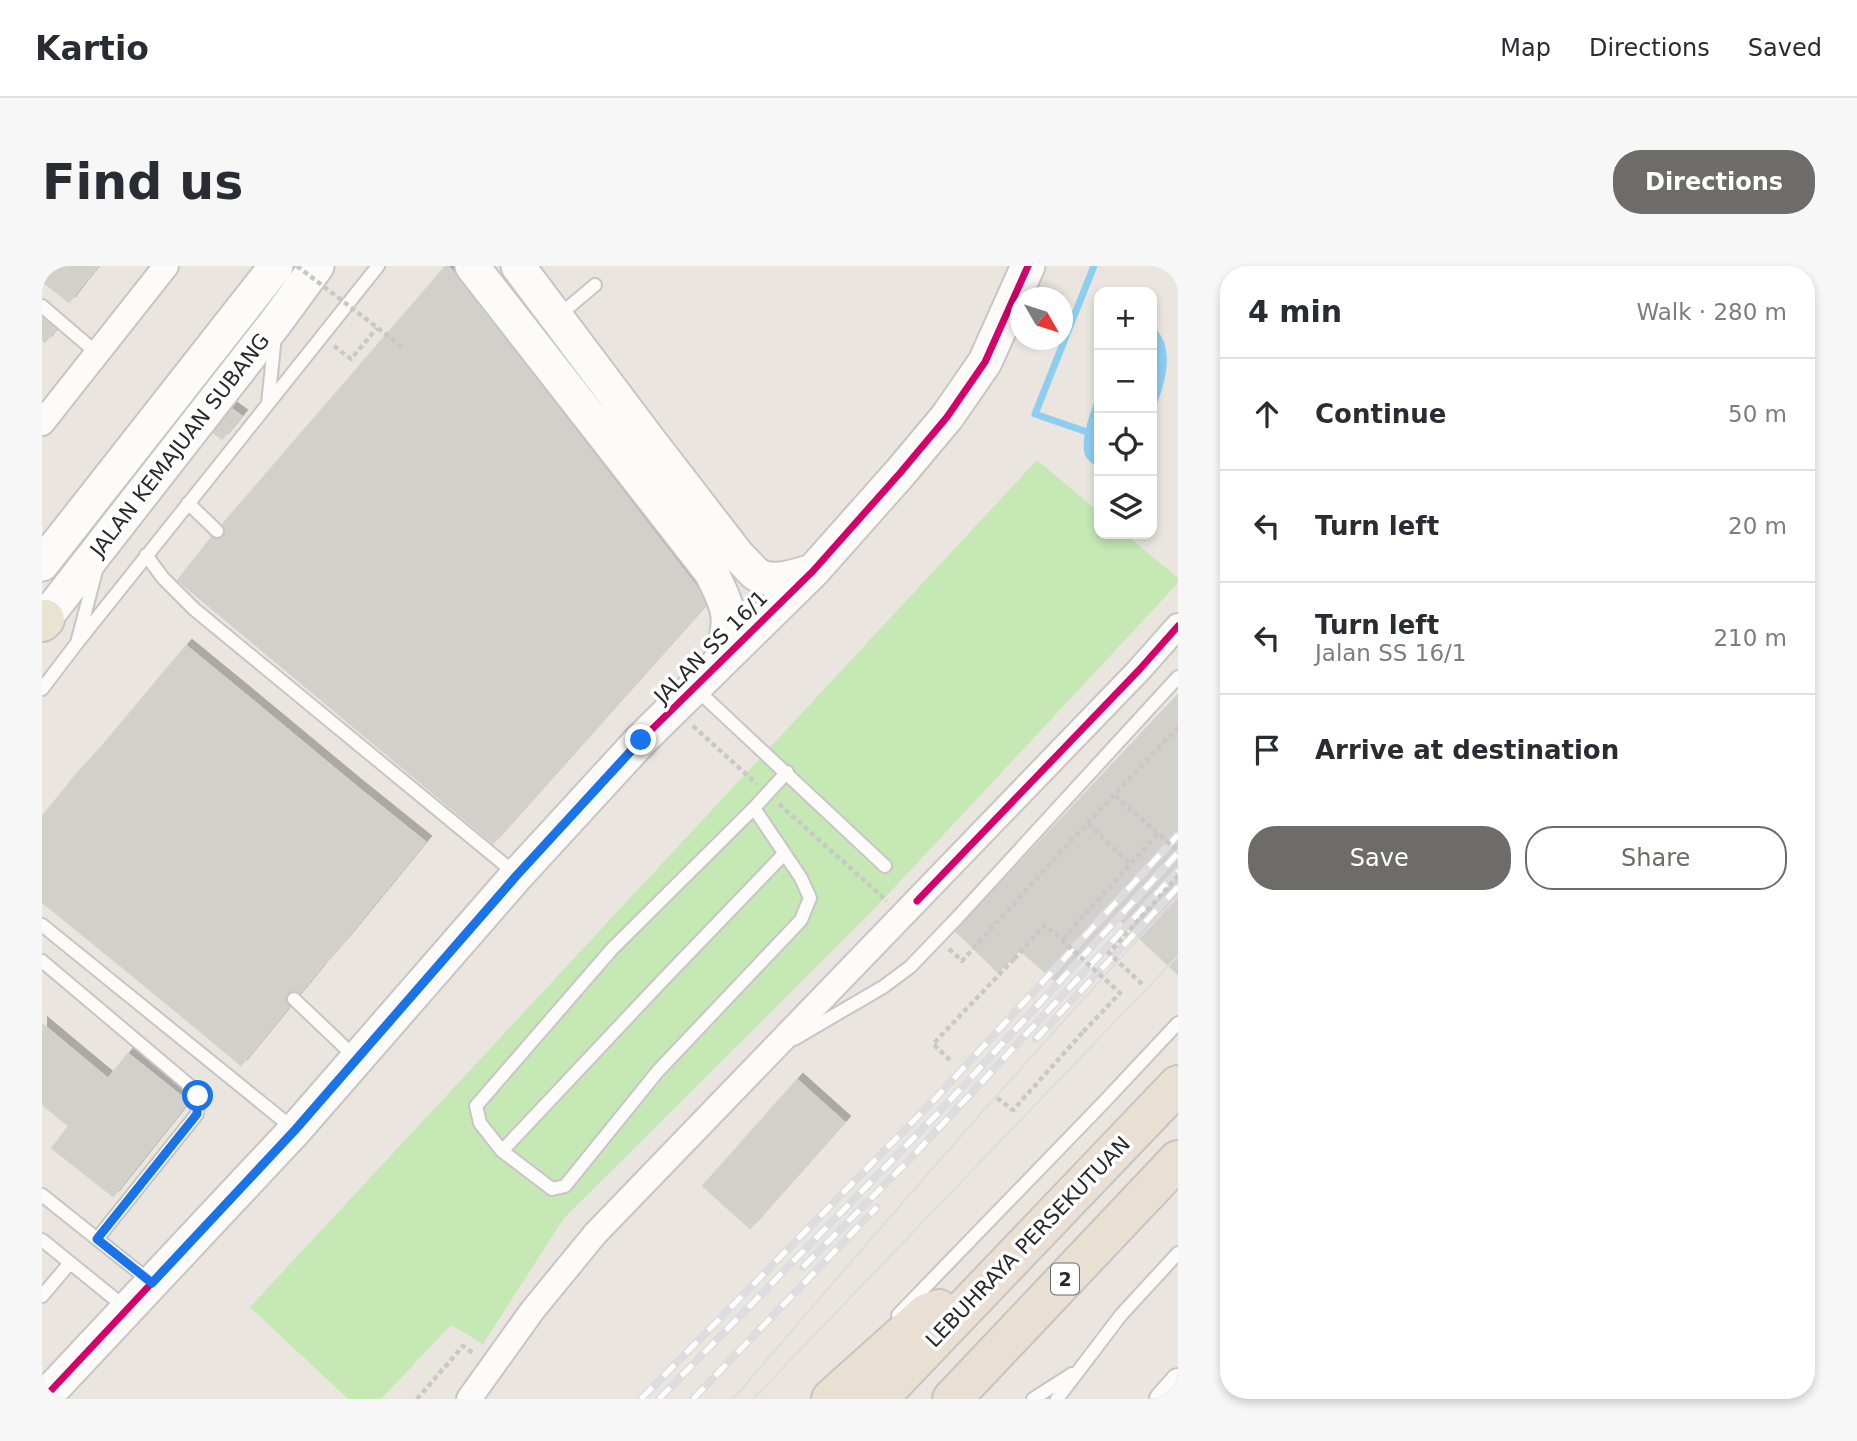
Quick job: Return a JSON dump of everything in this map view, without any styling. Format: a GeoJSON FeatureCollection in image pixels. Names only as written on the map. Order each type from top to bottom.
{"type":"FeatureCollection","features":[{"type":"Feature","properties":{"kind":"highway","name":"LEBUHRAYA PERSEKUTUAN"},"geometry":{"type":"LineString","coordinates":[[877,1399],[1178,1085]]}},
{"type":"Feature","properties":{"kind":"highway","name":"2"},"geometry":{"type":"LineString","coordinates":[[951,1399],[1178,1160]]}},
{"type":"Feature","properties":{"kind":"highway"},"geometry":{"type":"LineString","coordinates":[[827,1392],[927,1312],[977,1295]]}},
{"type":"Feature","properties":{"kind":"main road","name":"JALAN KEMAJUAN SUBANG"},"geometry":{"type":"LineString","coordinates":[[42,564],[276,266]]}},
{"type":"Feature","properties":{"kind":"main road","name":"JALAN KEMAJUAN SUBANG"},"geometry":{"type":"LineString","coordinates":[[43,621],[317,266]]}},
{"type":"Feature","properties":{"kind":"main road"},"geometry":{"type":"LineString","coordinates":[[472,266],[644,494],[712,572],[724,596],[729,614],[729,634],[720,662]]}},
{"type":"Feature","properties":{"kind":"main road"},"geometry":{"type":"LineString","coordinates":[[518,266],[648,439],[756,574],[771,579],[789,578],[813,570]]}},
{"type":"Feature","properties":{"kind":"main road","name":"JALAN SS 16/1"},"geometry":{"type":"LineString","coordinates":[[43,1399],[295,1130],[517,875],[641,740],[813,570],[947,417],[985,362],[1028,266]]}},
{"type":"Feature","properties":{"kind":"street"},"geometry":{"type":"LineString","coordinates":[[42,423],[166,266]]}},
{"type":"Feature","properties":{"kind":"street"},"geometry":{"type":"LineString","coordinates":[[469,1399],[532,1311],[595,1234],[1139,670],[1178,626]]}},
{"type":"Feature","properties":{"kind":"street"},"geometry":{"type":"LineString","coordinates":[[1162,1399],[1178,1381]]}},
{"type":"Feature","properties":{"kind":"lane"},"geometry":{"type":"LineString","coordinates":[[42,690],[146,555],[378,266]]}},
{"type":"Feature","properties":{"kind":"lane"},"geometry":{"type":"LineString","coordinates":[[557,317],[594,285]]}},
{"type":"Feature","properties":{"kind":"lane"},"geometry":{"type":"LineString","coordinates":[[42,306],[98,354]]}},
{"type":"Feature","properties":{"kind":"lane"},"geometry":{"type":"LineString","coordinates":[[268,404],[276,322]]}},
{"type":"Feature","properties":{"kind":"lane"},"geometry":{"type":"LineString","coordinates":[[188,503],[217,531]]}},
{"type":"Feature","properties":{"kind":"lane"},"geometry":{"type":"LineString","coordinates":[[77,643],[104,543]]}},
{"type":"Feature","properties":{"kind":"lane"},"geometry":{"type":"LineString","coordinates":[[146,555],[163,578],[194,609],[517,875]]}},
{"type":"Feature","properties":{"kind":"lane"},"geometry":{"type":"LineString","coordinates":[[774,1050],[883,988],[910,967],[1178,677]]}},
{"type":"Feature","properties":{"kind":"lane"},"geometry":{"type":"LineString","coordinates":[[684,698],[786,772],[885,866]]}},
{"type":"Feature","properties":{"kind":"lane"},"geometry":{"type":"LineString","coordinates":[[754,808],[802,878],[810,898],[801,920],[658,1071],[565,1186],[552,1189],[502,1152],[480,1123],[476,1106],[612,949],[754,808],[786,772]]}},
{"type":"Feature","properties":{"kind":"lane"},"geometry":{"type":"LineString","coordinates":[[502,1152],[784,854]]}},
{"type":"Feature","properties":{"kind":"lane"},"geometry":{"type":"LineString","coordinates":[[42,925],[295,1130]]}},
{"type":"Feature","properties":{"kind":"lane"},"geometry":{"type":"LineString","coordinates":[[42,961],[189,1085],[198,1096],[197,1114],[97,1239]]}},
{"type":"Feature","properties":{"kind":"lane"},"geometry":{"type":"LineString","coordinates":[[294,999],[357,1059]]}},
{"type":"Feature","properties":{"kind":"lane"},"geometry":{"type":"LineString","coordinates":[[893,1320],[1178,1023]]}},
{"type":"Feature","properties":{"kind":"lane"},"geometry":{"type":"LineString","coordinates":[[42,1195],[152,1283]]}},
{"type":"Feature","properties":{"kind":"lane"},"geometry":{"type":"LineString","coordinates":[[42,1240],[127,1309]]}},
{"type":"Feature","properties":{"kind":"lane"},"geometry":{"type":"LineString","coordinates":[[1057,1399],[1121,1315],[1178,1253]]}},
{"type":"Feature","properties":{"kind":"lane"},"geometry":{"type":"LineString","coordinates":[[42,1296],[70,1263]]}},
{"type":"Feature","properties":{"kind":"lane"},"geometry":{"type":"LineString","coordinates":[[1033,1399],[1081,1368]]}},
{"type":"Feature","properties":{"kind":"path"},"geometry":{"type":"LineString","coordinates":[[297,266],[405,349]]}},
{"type":"Feature","properties":{"kind":"path"},"geometry":{"type":"LineString","coordinates":[[351,359],[377,328]]}},
{"type":"Feature","properties":{"kind":"path"},"geometry":{"type":"LineString","coordinates":[[684,698],[768,793],[903,916]]}},
{"type":"Feature","properties":{"kind":"path"},"geometry":{"type":"LineString","coordinates":[[941,942],[962,961],[1178,727]]}},
{"type":"Feature","properties":{"kind":"path"},"geometry":{"type":"LineString","coordinates":[[1115,796],[1178,851]]}},
{"type":"Feature","properties":{"kind":"path"},"geometry":{"type":"LineString","coordinates":[[1088,824],[1130,864]]}},
{"type":"Feature","properties":{"kind":"path"},"geometry":{"type":"LineString","coordinates":[[1063,939],[1158,834]]}},
{"type":"Feature","properties":{"kind":"path"},"geometry":{"type":"LineString","coordinates":[[1142,984],[1110,953],[1178,876]]}},
{"type":"Feature","properties":{"kind":"path"},"geometry":{"type":"LineString","coordinates":[[950,1060],[933,1044],[1045,925],[1063,939],[1120,993],[1013,1110],[997,1098]]}},
{"type":"Feature","properties":{"kind":"path"},"geometry":{"type":"LineString","coordinates":[[417,1399],[463,1346],[481,1358]]}},
{"type":"Feature","properties":{"kind":"green space"},"geometry":{"type":"Polygon","coordinates":[[[1037,460],[1094,508],[1094,539],[1131,539],[1178,578],[1178,583],[879,904],[564,1218],[483,1344],[451,1325],[381,1399],[348,1399],[250,1307],[1037,460]]]}},
{"type":"Feature","properties":{"kind":"water"},"geometry":{"type":"Polygon","coordinates":[[[1157,331],[1165,344],[1167,356],[1157,403],[1157,331]]]}},
{"type":"Feature","properties":{"kind":"water"},"geometry":{"type":"Polygon","coordinates":[[[1094,402],[1094,464],[1084,451],[1087,424],[1094,402]]]}},
{"type":"Feature","properties":{"kind":"building"},"geometry":{"type":"Polygon","coordinates":[[[42,266],[60,266],[83,284],[69,302],[42,281],[42,266]]]}},
{"type":"Feature","properties":{"kind":"building"},"geometry":{"type":"Polygon","coordinates":[[[60,266],[98,266],[83,284],[60,266]]]}},
{"type":"Feature","properties":{"kind":"building"},"geometry":{"type":"Polygon","coordinates":[[[446,266],[708,602],[493,843],[178,580],[217,531],[446,266]]]}},
{"type":"Feature","properties":{"kind":"building"},"geometry":{"type":"Polygon","coordinates":[[[42,310],[60,324],[45,342],[42,340],[42,310]]]}},
{"type":"Feature","properties":{"kind":"building"},"geometry":{"type":"Polygon","coordinates":[[[230,408],[241,416],[222,439],[212,431],[230,408]]]}},
{"type":"Feature","properties":{"kind":"building"},"geometry":{"type":"Polygon","coordinates":[[[186,646],[253,701],[171,797],[104,744],[186,646]]]}},
{"type":"Feature","properties":{"kind":"building"},"geometry":{"type":"Polygon","coordinates":[[[1178,695],[1178,852],[1058,983],[1019,949],[998,972],[956,931],[1178,695]]]}},
{"type":"Feature","properties":{"kind":"building"},"geometry":{"type":"Polygon","coordinates":[[[253,701],[353,784],[276,883],[344,941],[322,966],[247,908],[170,1006],[71,925],[147,831],[77,774],[104,744],[171,797],[253,701]]]}},
{"type":"Feature","properties":{"kind":"building"},"geometry":{"type":"Polygon","coordinates":[[[77,774],[147,831],[71,925],[42,902],[42,817],[77,774]]]}},
{"type":"Feature","properties":{"kind":"building"},"geometry":{"type":"Polygon","coordinates":[[[353,784],[425,842],[344,941],[276,883],[353,784]]]}},
{"type":"Feature","properties":{"kind":"building"},"geometry":{"type":"Polygon","coordinates":[[[1178,852],[1178,974],[1118,918],[1178,852]]]}},
{"type":"Feature","properties":{"kind":"building"},"geometry":{"type":"Polygon","coordinates":[[[247,908],[322,966],[241,1065],[170,1006],[247,908]]]}},
{"type":"Feature","properties":{"kind":"building"},"geometry":{"type":"Polygon","coordinates":[[[42,1024],[108,1079],[128,1054],[188,1102],[113,1196],[52,1148],[69,1126],[42,1104],[42,1024]]]}},
{"type":"Feature","properties":{"kind":"building"},"geometry":{"type":"Polygon","coordinates":[[[797,1080],[844,1122],[750,1228],[703,1186],[797,1080]]]}},
{"type":"Feature","properties":{"kind":"waterway"},"geometry":{"type":"LineString","coordinates":[[1087,432],[1035,414],[1094,266]]}},
{"type":"Feature","properties":{"kind":"tram line"},"geometry":{"type":"LineString","coordinates":[[733,1399],[1008,1082],[1178,896]]}},
{"type":"Feature","properties":{"kind":"tram line"},"geometry":{"type":"LineString","coordinates":[[753,1399],[1178,956]]}},
{"type":"Feature","properties":{"kind":"railway"},"geometry":{"type":"LineString","coordinates":[[641,1399],[934,1100],[1178,835]]}},
{"type":"Feature","properties":{"kind":"railway"},"geometry":{"type":"LineString","coordinates":[[659,1399],[942,1109],[1178,853]]}},
{"type":"Feature","properties":{"kind":"railway"},"geometry":{"type":"LineString","coordinates":[[803,1267],[912,1157],[1178,871]]}},
{"type":"Feature","properties":{"kind":"railway"},"geometry":{"type":"LineString","coordinates":[[1036,1039],[1178,887]]}},
{"type":"Feature","properties":{"kind":"railway"},"geometry":{"type":"LineString","coordinates":[[693,1399],[877,1207]]}},
{"type":"Feature","properties":{"kind":"cycle path"},"geometry":{"type":"LineString","coordinates":[[43,1399],[295,1130],[517,875],[641,740],[813,571],[900,473],[947,417],[985,362],[1028,266]]}},
{"type":"Feature","properties":{"kind":"cycle path"},"geometry":{"type":"LineString","coordinates":[[917,901],[1178,626]]}},
{"type":"Feature","properties":{"kind":"route"},"geometry":{"type":"LineString","coordinates":[[198,1096],[197,1114],[97,1239],[152,1283],[295,1130],[517,875],[641,740]]}}]}
